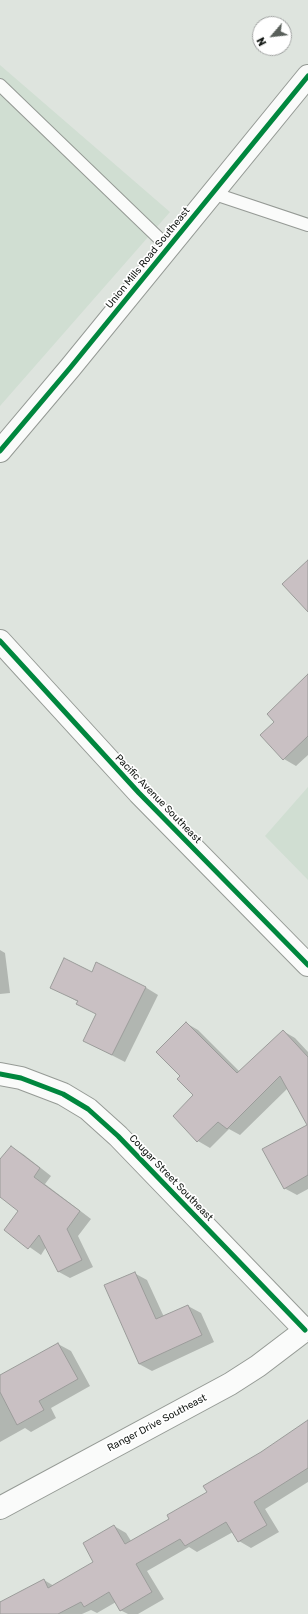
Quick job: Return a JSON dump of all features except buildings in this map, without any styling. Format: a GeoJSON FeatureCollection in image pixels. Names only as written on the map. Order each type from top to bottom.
{"type":"FeatureCollection","features":[{"type":"Feature","properties":{"kind":"street","name":"Union Mills Road Southeast"},"geometry":{"type":"LineString","coordinates":[[0,451],[308,76]]}},
{"type":"Feature","properties":{"kind":"street","name":"Pacific Avenue Southeast"},"geometry":{"type":"LineString","coordinates":[[0,641],[139,793],[308,966]]}},
{"type":"Feature","properties":{"kind":"street","name":"Cougar Street Southeast"},"geometry":{"type":"LineString","coordinates":[[0,1074],[21,1078],[64,1094],[88,1109],[118,1136],[307,1329]]}},
{"type":"Feature","properties":{"kind":"street","name":"Ranger Drive Southeast"},"geometry":{"type":"LineString","coordinates":[[0,1508],[230,1384],[258,1366],[307,1329]]}},
{"type":"Feature","properties":{"kind":"lane"},"geometry":{"type":"LineString","coordinates":[[0,85],[168,247]]}},
{"type":"Feature","properties":{"kind":"lane"},"geometry":{"type":"LineString","coordinates":[[212,193],[308,225]]}},
{"type":"Feature","properties":{"kind":"shaded area"},"geometry":{"type":"Polygon","coordinates":[[[0,65],[170,212],[0,406],[0,65]]]}},
{"type":"Feature","properties":{"kind":"shaded area"},"geometry":{"type":"Polygon","coordinates":[[[308,787],[308,880],[265,836],[308,787]]]}},
{"type":"Feature","properties":{"kind":"cycle path"},"geometry":{"type":"LineString","coordinates":[[0,451],[70,368],[308,76]]}},
{"type":"Feature","properties":{"kind":"cycle path"},"geometry":{"type":"LineString","coordinates":[[0,641],[139,793],[308,965]]}},
{"type":"Feature","properties":{"kind":"cycle path"},"geometry":{"type":"LineString","coordinates":[[0,1074],[21,1078],[63,1094],[88,1109],[118,1136],[305,1330]]}}]}
